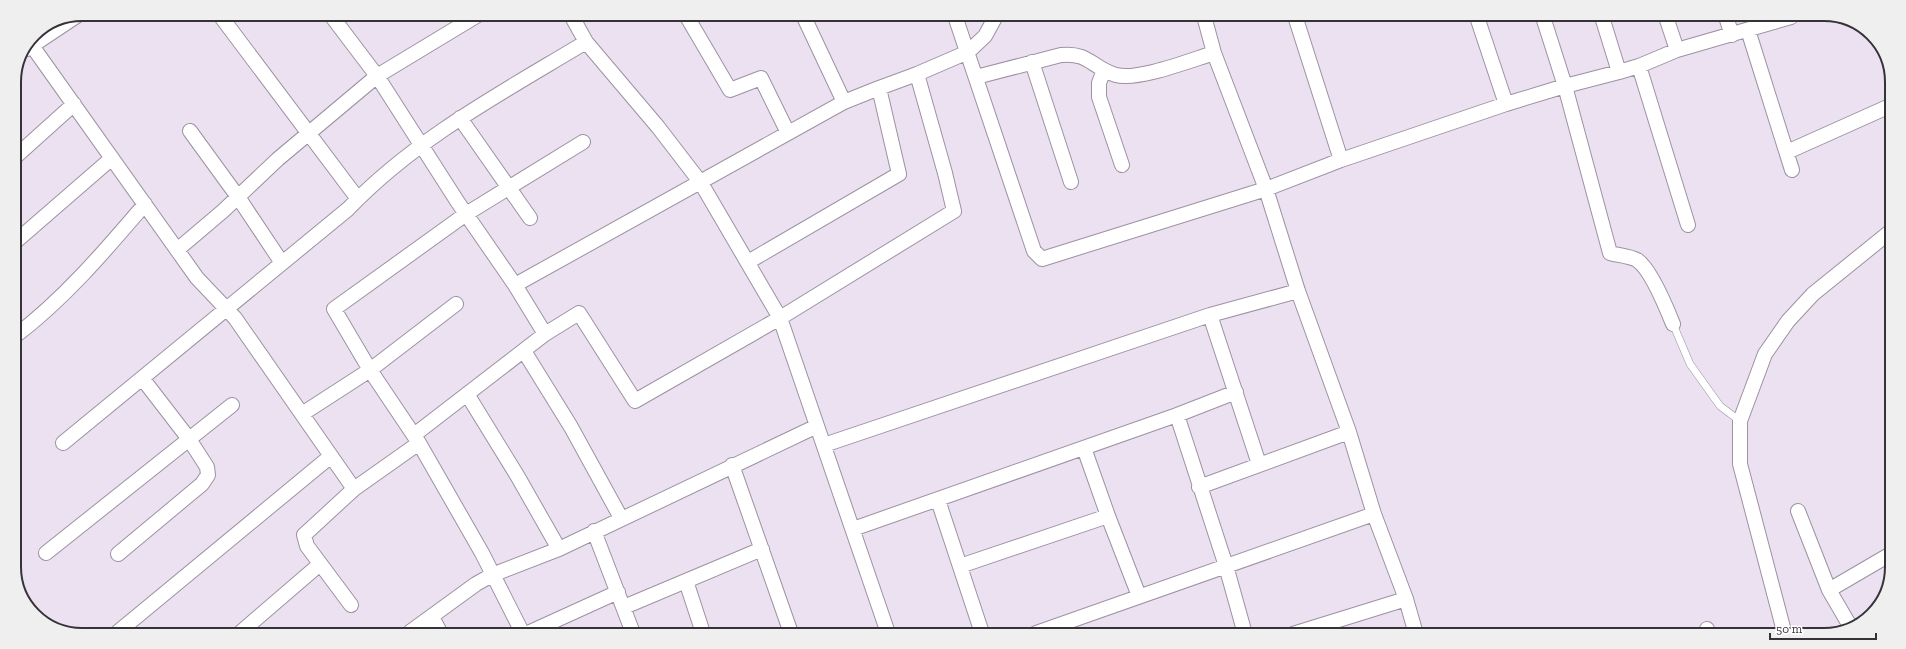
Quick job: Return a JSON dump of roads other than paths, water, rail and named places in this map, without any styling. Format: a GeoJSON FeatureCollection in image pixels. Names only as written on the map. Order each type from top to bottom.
{"type":"FeatureCollection","features":[{"type":"Feature","properties":{"kind":"street"},"geometry":{"type":"LineString","coordinates":[[224,21],[358,199]]}},
{"type":"Feature","properties":{"kind":"street"},"geometry":{"type":"LineString","coordinates":[[335,21],[377,76],[466,214],[515,285],[545,334]]}},
{"type":"Feature","properties":{"kind":"street"},"geometry":{"type":"LineString","coordinates":[[177,250],[309,133],[377,76],[468,21]]}},
{"type":"Feature","properties":{"kind":"street"},"geometry":{"type":"LineString","coordinates":[[574,21],[586,42],[658,127],[702,183],[780,318],[886,628]]}},
{"type":"Feature","properties":{"kind":"street"},"geometry":{"type":"LineString","coordinates":[[690,21],[730,90],[761,78],[788,133]]}},
{"type":"Feature","properties":{"kind":"street"},"geometry":{"type":"LineString","coordinates":[[806,21],[844,102]]}},
{"type":"Feature","properties":{"kind":"street"},"geometry":{"type":"LineString","coordinates":[[957,21],[1034,251],[1042,259],[1266,189],[1342,160],[1506,104],[1639,66],[1677,50],[1778,21]]}},
{"type":"Feature","properties":{"kind":"street"},"geometry":{"type":"LineString","coordinates":[[515,285],[702,183],[734,162],[844,102],[917,74],[968,52],[985,36],[993,21]]}},
{"type":"Feature","properties":{"kind":"street"},"geometry":{"type":"LineString","coordinates":[[1205,21],[1214,53],[1266,189],[1298,291],[1349,432],[1374,514],[1406,599],[1414,628]]}},
{"type":"Feature","properties":{"kind":"street"},"geometry":{"type":"LineString","coordinates":[[1297,21],[1342,160]]}},
{"type":"Feature","properties":{"kind":"street"},"geometry":{"type":"LineString","coordinates":[[1478,21],[1506,104]]}},
{"type":"Feature","properties":{"kind":"street"},"geometry":{"type":"LineString","coordinates":[[1544,21],[1565,86],[1610,253],[1637,260],[1650,275],[1664,302],[1673,324]]}},
{"type":"Feature","properties":{"kind":"street"},"geometry":{"type":"LineString","coordinates":[[1603,21],[1619,72]]}},
{"type":"Feature","properties":{"kind":"street"},"geometry":{"type":"LineString","coordinates":[[1667,21],[1677,50]]}},
{"type":"Feature","properties":{"kind":"street"},"geometry":{"type":"LineString","coordinates":[[1727,21],[1732,35]]}},
{"type":"Feature","properties":{"kind":"street"},"geometry":{"type":"LineString","coordinates":[[38,41],[64,24]]}},
{"type":"Feature","properties":{"kind":"street"},"geometry":{"type":"LineString","coordinates":[[1748,30],[1792,170]]}},
{"type":"Feature","properties":{"kind":"street"},"geometry":{"type":"LineString","coordinates":[[63,442],[348,208],[383,175],[440,131],[586,42]]}},
{"type":"Feature","properties":{"kind":"street"},"geometry":{"type":"LineString","coordinates":[[31,48],[74,104],[197,278],[235,318],[354,489]]}},
{"type":"Feature","properties":{"kind":"street"},"geometry":{"type":"LineString","coordinates":[[976,77],[1073,53],[1080,55],[1104,70],[1118,75],[1140,75],[1214,53]]}},
{"type":"Feature","properties":{"kind":"street"},"geometry":{"type":"LineString","coordinates":[[1032,62],[1072,182]]}},
{"type":"Feature","properties":{"kind":"street"},"geometry":{"type":"LineString","coordinates":[[1639,66],[1688,224]]}},
{"type":"Feature","properties":{"kind":"street"},"geometry":{"type":"LineString","coordinates":[[1104,70],[1099,83],[1099,97],[1122,165]]}},
{"type":"Feature","properties":{"kind":"street"},"geometry":{"type":"LineString","coordinates":[[351,605],[307,546],[304,535],[354,489],[416,439],[467,394],[545,334],[579,313],[635,400],[780,318],[954,211],[945,173],[917,74]]}},
{"type":"Feature","properties":{"kind":"street"},"geometry":{"type":"LineString","coordinates":[[748,262],[899,174],[880,88]]}},
{"type":"Feature","properties":{"kind":"street"},"geometry":{"type":"LineString","coordinates":[[21,152],[74,104]]}},
{"type":"Feature","properties":{"kind":"street"},"geometry":{"type":"LineString","coordinates":[[1786,152],[1885,108]]}},
{"type":"Feature","properties":{"kind":"street"},"geometry":{"type":"LineString","coordinates":[[460,118],[530,218]]}},
{"type":"Feature","properties":{"kind":"street"},"geometry":{"type":"LineString","coordinates":[[190,131],[238,197],[282,263]]}},
{"type":"Feature","properties":{"kind":"street"},"geometry":{"type":"LineString","coordinates":[[520,628],[482,553],[416,439],[370,370],[334,309],[466,214],[583,142]]}},
{"type":"Feature","properties":{"kind":"street"},"geometry":{"type":"LineString","coordinates":[[21,237],[112,158]]}},
{"type":"Feature","properties":{"kind":"street"},"geometry":{"type":"LineString","coordinates":[[21,332],[40,318],[71,288],[145,204]]}},
{"type":"Feature","properties":{"kind":"street"},"geometry":{"type":"LineString","coordinates":[[1783,628],[1740,464],[1740,421],[1765,354],[1788,321],[1813,294],[1885,236]]}},
{"type":"Feature","properties":{"kind":"street"},"geometry":{"type":"LineString","coordinates":[[824,445],[1210,315],[1298,291]]}},
{"type":"Feature","properties":{"kind":"street"},"geometry":{"type":"LineString","coordinates":[[302,414],[370,370],[456,304]]}},
{"type":"Feature","properties":{"kind":"street"},"geometry":{"type":"LineString","coordinates":[[1210,315],[1259,464]]}},
{"type":"Feature","properties":{"kind":"street"},"geometry":{"type":"LineString","coordinates":[[524,351],[571,427],[622,518]]}},
{"type":"Feature","properties":{"kind":"street"},"geometry":{"type":"LineString","coordinates":[[118,554],[202,484],[208,475],[207,467],[189,439],[142,378]]}},
{"type":"Feature","properties":{"kind":"street"},"geometry":{"type":"LineString","coordinates":[[853,529],[1177,415],[1236,392]]}},
{"type":"Feature","properties":{"kind":"street"},"geometry":{"type":"LineString","coordinates":[[467,394],[518,477],[558,550]]}},
{"type":"Feature","properties":{"kind":"street"},"geometry":{"type":"LineString","coordinates":[[46,553],[232,405]]}},
{"type":"Feature","properties":{"kind":"street"},"geometry":{"type":"LineString","coordinates":[[1177,415],[1199,487],[1226,566],[1243,628]]}},
{"type":"Feature","properties":{"kind":"street"},"geometry":{"type":"LineString","coordinates":[[416,628],[476,584],[492,575],[558,550],[594,531],[817,426]]}},
{"type":"Feature","properties":{"kind":"street"},"geometry":{"type":"LineString","coordinates":[[1199,487],[1349,432]]}},
{"type":"Feature","properties":{"kind":"street"},"geometry":{"type":"LineString","coordinates":[[1084,448],[1139,596]]}},
{"type":"Feature","properties":{"kind":"street"},"geometry":{"type":"LineString","coordinates":[[123,628],[331,456]]}},
{"type":"Feature","properties":{"kind":"street"},"geometry":{"type":"LineString","coordinates":[[732,465],[789,628]]}},
{"type":"Feature","properties":{"kind":"street"},"geometry":{"type":"LineString","coordinates":[[938,500],[980,628]]}},
{"type":"Feature","properties":{"kind":"street"},"geometry":{"type":"LineString","coordinates":[[1798,510],[1829,590],[1848,623]]}},
{"type":"Feature","properties":{"kind":"street"},"geometry":{"type":"LineString","coordinates":[[1050,628],[1374,514]]}},
{"type":"Feature","properties":{"kind":"street"},"geometry":{"type":"LineString","coordinates":[[960,566],[1108,516]]}},
{"type":"Feature","properties":{"kind":"street"},"geometry":{"type":"LineString","coordinates":[[594,531],[631,628]]}},
{"type":"Feature","properties":{"kind":"street"},"geometry":{"type":"LineString","coordinates":[[624,607],[762,548]]}},
{"type":"Feature","properties":{"kind":"street"},"geometry":{"type":"LineString","coordinates":[[1829,590],[1885,557]]}},
{"type":"Feature","properties":{"kind":"street"},"geometry":{"type":"LineString","coordinates":[[246,628],[320,564]]}},
{"type":"Feature","properties":{"kind":"street"},"geometry":{"type":"LineString","coordinates":[[686,581],[701,628]]}},
{"type":"Feature","properties":{"kind":"street"},"geometry":{"type":"LineString","coordinates":[[539,628],[618,592]]}},
{"type":"Feature","properties":{"kind":"street"},"geometry":{"type":"LineString","coordinates":[[1312,628],[1406,599]]}},
{"type":"Feature","properties":{"kind":"street"},"geometry":{"type":"LineString","coordinates":[[432,616],[438,628]]}},
{"type":"Feature","properties":{"kind":"lane"},"geometry":{"type":"LineString","coordinates":[[1673,324],[1690,364],[1720,406],[1740,421]]}}]}
